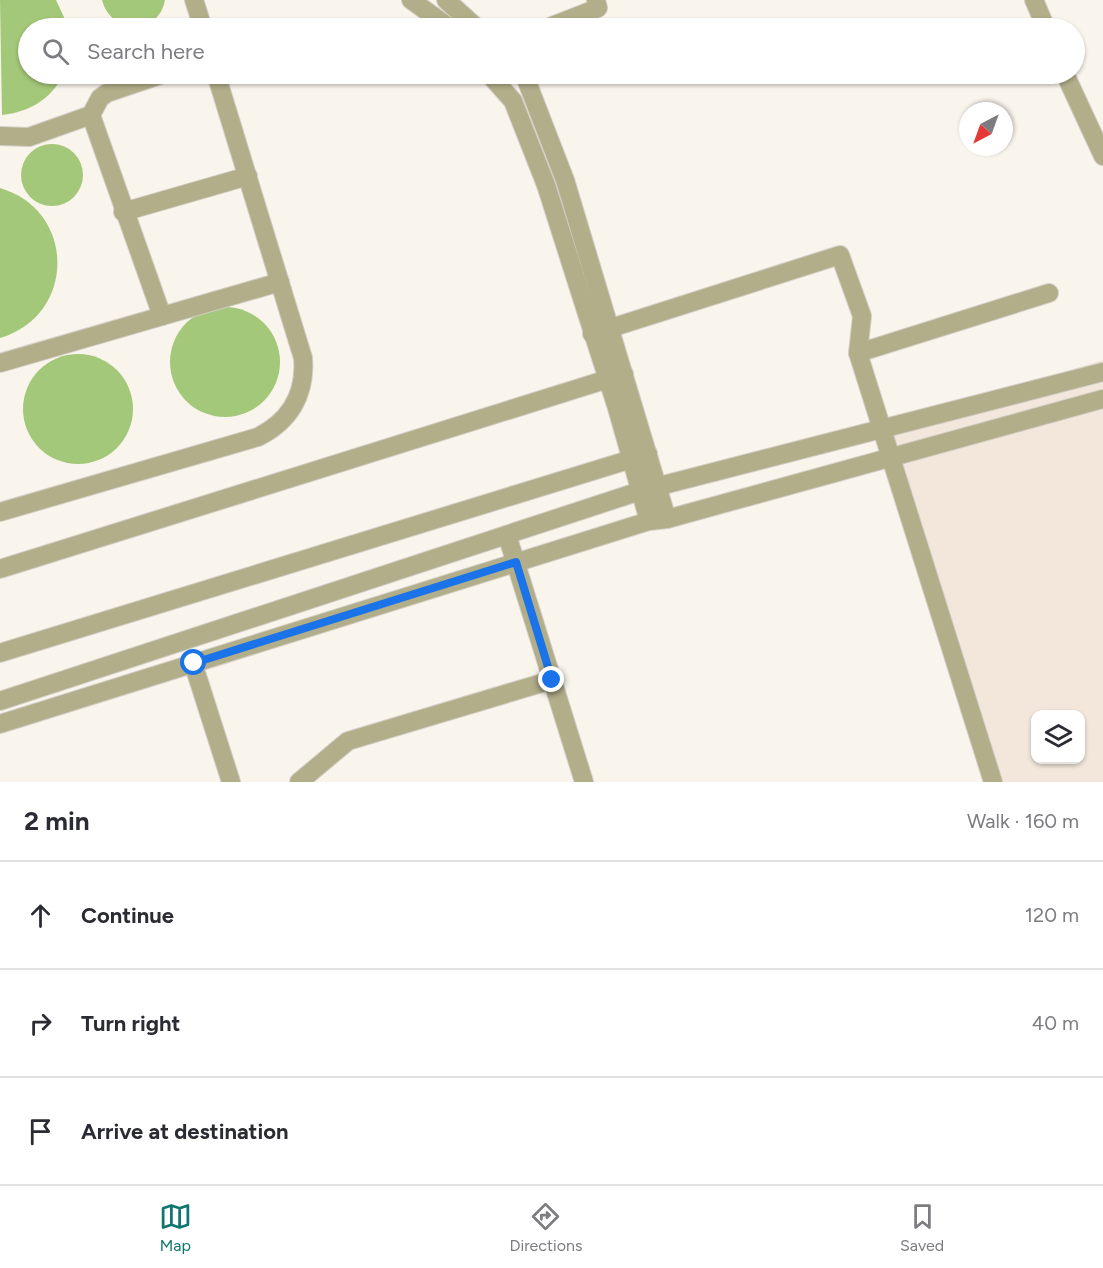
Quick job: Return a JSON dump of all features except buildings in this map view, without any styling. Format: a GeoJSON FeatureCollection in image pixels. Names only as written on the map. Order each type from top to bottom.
{"type":"FeatureCollection","features":[{"type":"Feature","properties":{"kind":"street"},"geometry":{"type":"LineString","coordinates":[[194,0],[199,18]]}},
{"type":"Feature","properties":{"kind":"street"},"geometry":{"type":"LineString","coordinates":[[411,0],[436,18]]}},
{"type":"Feature","properties":{"kind":"street"},"geometry":{"type":"LineString","coordinates":[[446,0],[466,18]]}},
{"type":"Feature","properties":{"kind":"street"},"geometry":{"type":"LineString","coordinates":[[572,18],[598,8],[596,0]]}},
{"type":"Feature","properties":{"kind":"street"},"geometry":{"type":"LineString","coordinates":[[1034,0],[1042,18]]}},
{"type":"Feature","properties":{"kind":"street"},"geometry":{"type":"LineString","coordinates":[[0,136],[29,137],[91,115],[100,98],[107,93],[134,84]]}},
{"type":"Feature","properties":{"kind":"street"},"geometry":{"type":"LineString","coordinates":[[0,512],[258,437],[278,425],[299,396],[304,371],[303,358],[219,84]]}},
{"type":"Feature","properties":{"kind":"street"},"geometry":{"type":"LineString","coordinates":[[498,84],[513,101],[546,185],[592,334],[615,376]]}},
{"type":"Feature","properties":{"kind":"street"},"geometry":{"type":"LineString","coordinates":[[529,84],[565,180],[610,329],[615,376],[649,489],[649,521]]}},
{"type":"Feature","properties":{"kind":"street"},"geometry":{"type":"LineString","coordinates":[[1070,84],[1103,156]]}},
{"type":"Feature","properties":{"kind":"street"},"geometry":{"type":"LineString","coordinates":[[91,115],[123,212],[162,316]]}},
{"type":"Feature","properties":{"kind":"street"},"geometry":{"type":"LineString","coordinates":[[123,212],[248,176]]}},
{"type":"Feature","properties":{"kind":"street"},"geometry":{"type":"LineString","coordinates":[[592,334],[840,255],[862,316],[858,353],[993,782]]}},
{"type":"Feature","properties":{"kind":"street"},"geometry":{"type":"LineString","coordinates":[[0,363],[280,282]]}},
{"type":"Feature","properties":{"kind":"street"},"geometry":{"type":"LineString","coordinates":[[858,353],[1049,293]]}},
{"type":"Feature","properties":{"kind":"street"},"geometry":{"type":"LineString","coordinates":[[0,701],[649,489],[1103,372]]}},
{"type":"Feature","properties":{"kind":"street"},"geometry":{"type":"LineString","coordinates":[[0,569],[615,376]]}},
{"type":"Feature","properties":{"kind":"street"},"geometry":{"type":"LineString","coordinates":[[0,724],[649,521],[668,519],[1103,399]]}},
{"type":"Feature","properties":{"kind":"street"},"geometry":{"type":"LineString","coordinates":[[0,653],[640,457]]}},
{"type":"Feature","properties":{"kind":"street"},"geometry":{"type":"LineString","coordinates":[[649,489],[668,519]]}},
{"type":"Feature","properties":{"kind":"street"},"geometry":{"type":"LineString","coordinates":[[507,535],[584,782]]}},
{"type":"Feature","properties":{"kind":"street"},"geometry":{"type":"LineString","coordinates":[[194,663],[231,782]]}},
{"type":"Feature","properties":{"kind":"street"},"geometry":{"type":"LineString","coordinates":[[299,782],[348,741],[552,680]]}},
{"type":"Feature","properties":{"kind":"shaded area"},"geometry":{"type":"Polygon","coordinates":[[[0,0],[56,0],[64,18],[18,18],[18,84],[58,84],[39,103],[22,111],[2,115],[0,0]]]}},
{"type":"Feature","properties":{"kind":"shaded area"},"geometry":{"type":"Polygon","coordinates":[[[102,0],[165,0],[161,12],[156,18],[113,18],[107,12],[102,0]]]}},
{"type":"Feature","properties":{"kind":"shaded area"},"geometry":{"type":"Polygon","coordinates":[[[46,144],[58,144],[74,153],[81,163],[83,175],[81,187],[74,197],[58,206],[46,206],[35,201],[26,192],[21,181],[21,169],[26,158],[35,149],[46,144]]]}},
{"type":"Feature","properties":{"kind":"shaded area"},"geometry":{"type":"Polygon","coordinates":[[[0,188],[25,200],[43,217],[54,239],[57,263],[54,286],[43,308],[25,326],[0,338],[0,188]]]}},
{"type":"Feature","properties":{"kind":"shaded area"},"geometry":{"type":"Polygon","coordinates":[[[225,307],[246,311],[264,323],[276,341],[280,362],[276,383],[264,401],[246,413],[225,417],[204,413],[186,401],[174,383],[170,362],[174,341],[186,323],[204,311],[225,307]]]}},
{"type":"Feature","properties":{"kind":"shaded area"},"geometry":{"type":"Polygon","coordinates":[[[78,354],[99,358],[117,370],[129,388],[133,409],[129,430],[117,448],[99,460],[78,464],[57,460],[39,448],[27,430],[23,409],[27,388],[39,370],[57,358],[78,354]]]}},
{"type":"Feature","properties":{"kind":"shaded area"},"geometry":{"type":"Polygon","coordinates":[[[1103,360],[1103,782],[991,782],[884,427],[1103,360]]]}},
{"type":"Feature","properties":{"kind":"route"},"geometry":{"type":"LineString","coordinates":[[194,663],[516,562],[552,680]]}}]}
